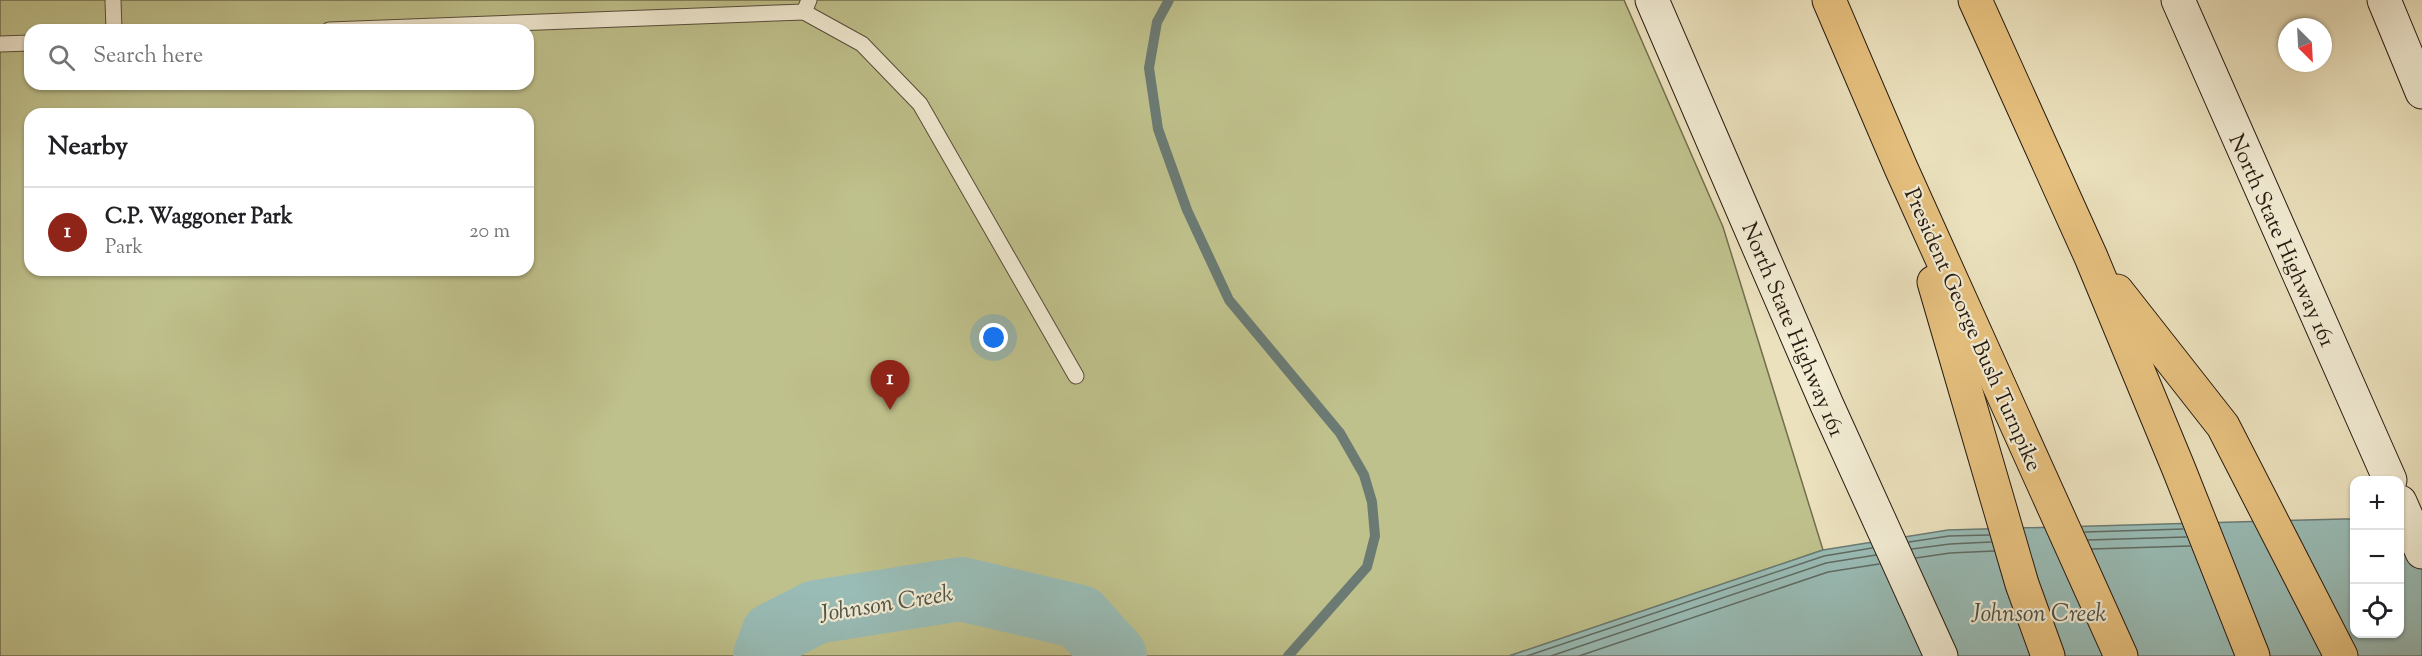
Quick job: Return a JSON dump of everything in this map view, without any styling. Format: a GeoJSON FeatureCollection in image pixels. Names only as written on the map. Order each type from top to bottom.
{"type":"FeatureCollection","features":[{"type":"Feature","properties":{"kind":"highway","name":"President George Bush Turnpike"},"geometry":{"type":"LineString","coordinates":[[1829,0],[1901,168],[2121,656]]}},
{"type":"Feature","properties":{"kind":"highway"},"geometry":{"type":"LineString","coordinates":[[1975,0],[2091,257],[2253,656]]}},
{"type":"Feature","properties":{"kind":"highway"},"geometry":{"type":"LineString","coordinates":[[1901,168],[2022,584],[2048,656]]}},
{"type":"Feature","properties":{"kind":"highway"},"geometry":{"type":"LineString","coordinates":[[2091,257],[2223,426],[2341,656]]}},
{"type":"Feature","properties":{"kind":"main road","name":"North State Highway 161"},"geometry":{"type":"LineString","coordinates":[[1652,0],[1827,405],[1941,656]]}},
{"type":"Feature","properties":{"kind":"main road","name":"North State Highway 161"},"geometry":{"type":"LineString","coordinates":[[2178,0],[2388,476]]}},
{"type":"Feature","properties":{"kind":"main road"},"geometry":{"type":"LineString","coordinates":[[2384,0],[2422,92]]}},
{"type":"Feature","properties":{"kind":"main road"},"geometry":{"type":"LineString","coordinates":[[2404,511],[2422,552]]}},
{"type":"Feature","properties":{"kind":"lane"},"geometry":{"type":"LineString","coordinates":[[112,0],[114,24]]}},
{"type":"Feature","properties":{"kind":"lane"},"geometry":{"type":"LineString","coordinates":[[448,24],[806,6],[862,44],[920,104],[1076,376]]}},
{"type":"Feature","properties":{"kind":"lane"},"geometry":{"type":"LineString","coordinates":[[0,44],[24,43]]}},
{"type":"Feature","properties":{"kind":"green space"},"geometry":{"type":"Polygon","coordinates":[[[0,0],[1624,0],[1723,227],[1823,550],[1509,656],[0,656],[0,0]]]}},
{"type":"Feature","properties":{"kind":"water"},"geometry":{"type":"Polygon","coordinates":[[[2350,519],[2350,638],[2404,638],[2404,519],[2422,519],[2422,656],[1509,656],[1823,550],[1948,530],[2350,519]]]}},
{"type":"Feature","properties":{"kind":"waterway"},"geometry":{"type":"LineString","coordinates":[[1169,0],[1157,22],[1149,68],[1158,129],[1187,210],[1229,300],[1340,433],[1364,475],[1372,502],[1375,536],[1367,567],[1288,656]]}},
{"type":"Feature","properties":{"kind":"waterway","name":"Johnson Creek"},"geometry":{"type":"LineString","coordinates":[[765,656],[773,634],[816,612],[961,589],[1080,617],[1115,656]]}},
{"type":"Feature","properties":{"kind":"place","name":"C.P. Waggoner Park"},"geometry":{"type":"Point","coordinates":[890,410]}}]}
